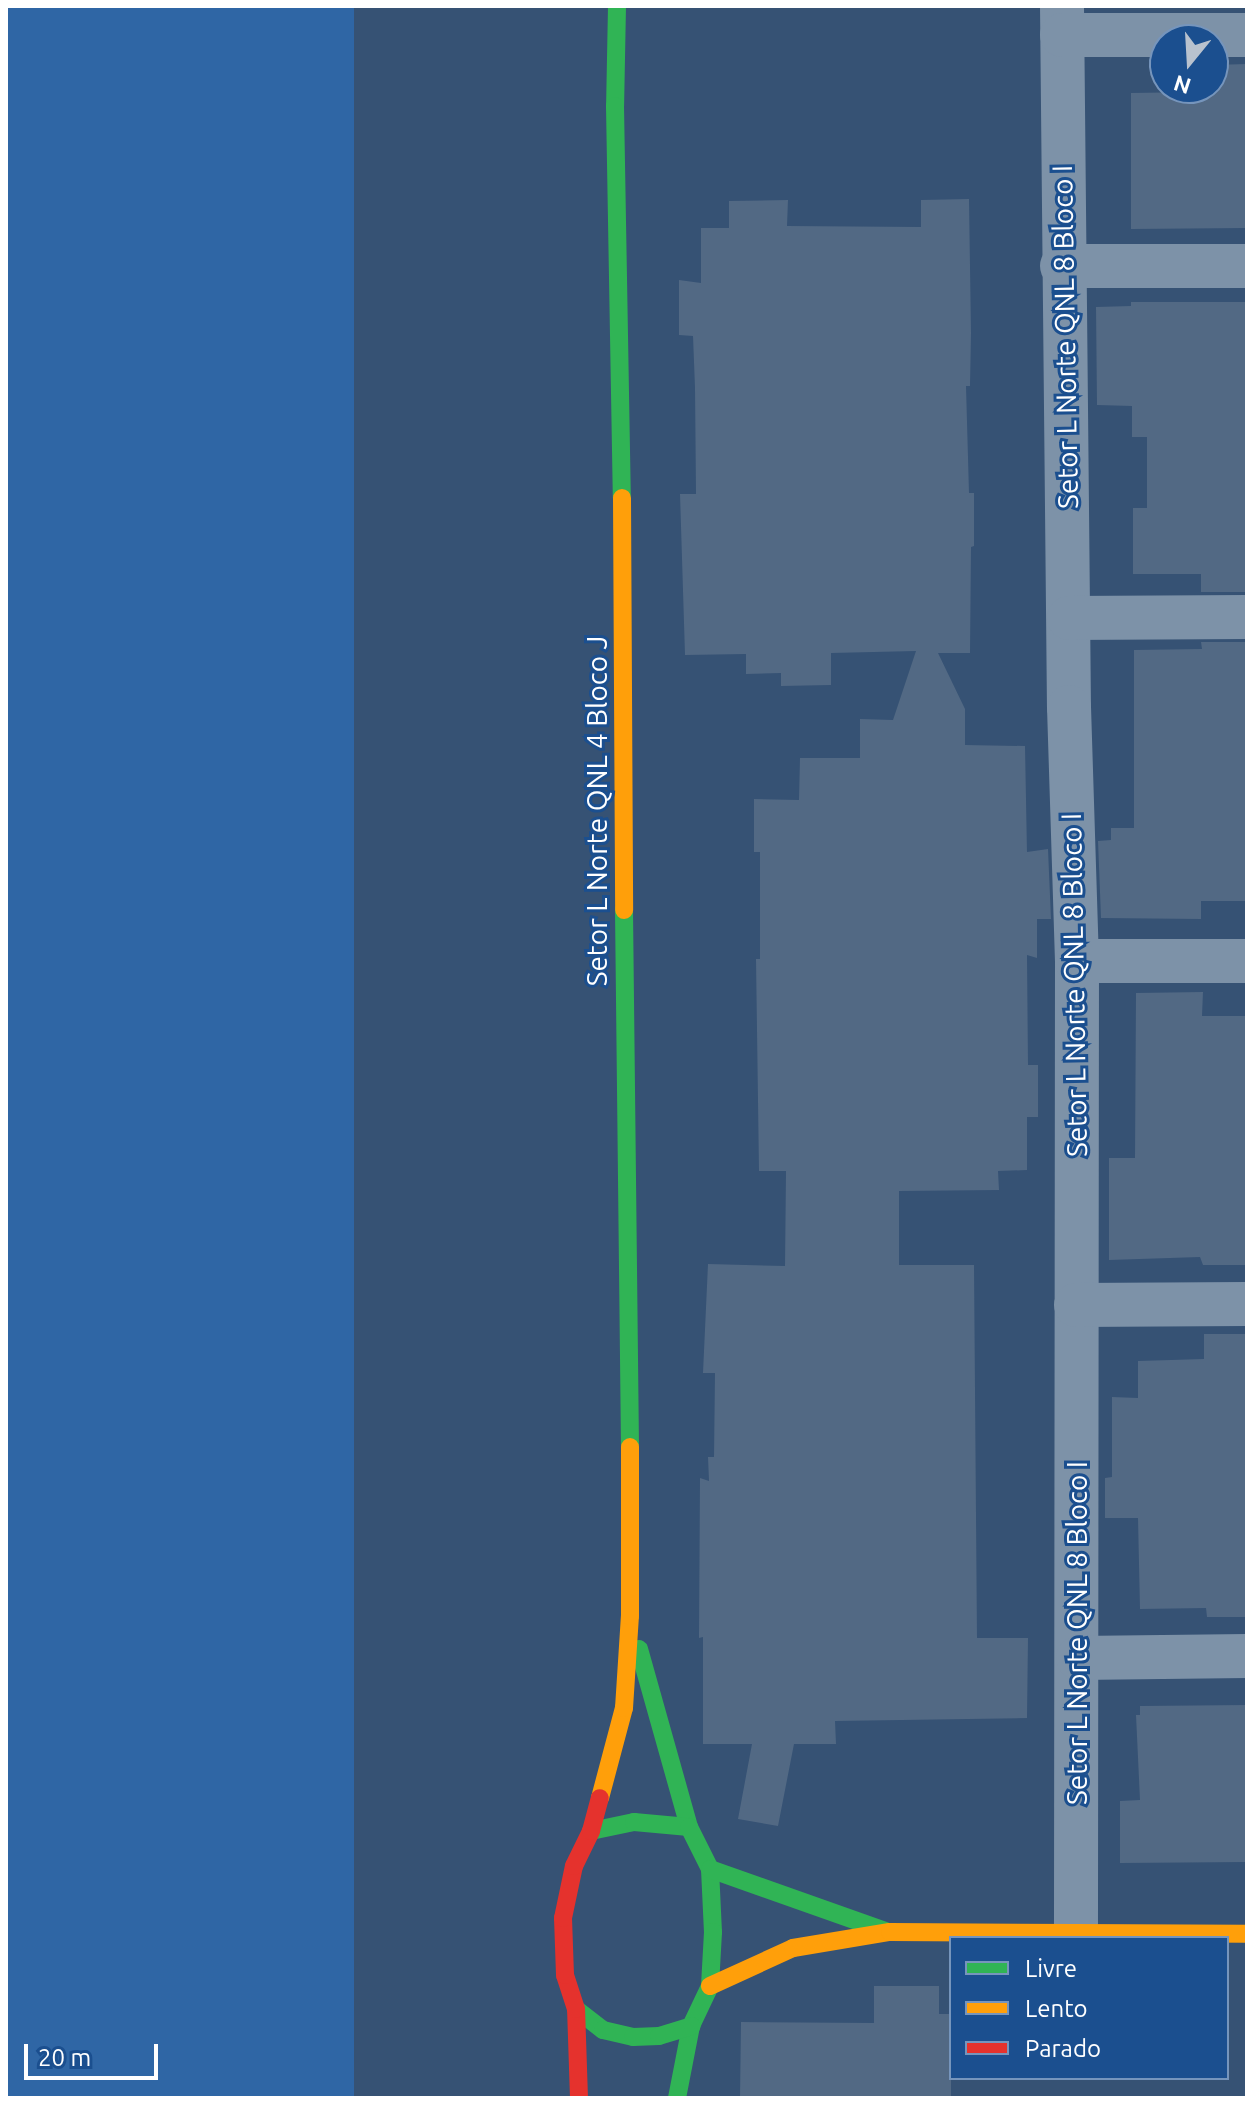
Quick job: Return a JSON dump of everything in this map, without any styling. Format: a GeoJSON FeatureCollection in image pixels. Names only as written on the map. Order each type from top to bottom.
{"type":"FeatureCollection","features":[{"type":"Feature","properties":{"kind":"street","name":"Setor L Norte QNL 4 Bloco J"},"geometry":{"type":"LineString","coordinates":[[617,6],[615,106],[626,716],[623,822],[630,1301],[630,1616]]}},
{"type":"Feature","properties":{"kind":"street"},"geometry":{"type":"LineString","coordinates":[[1062,21],[1247,35]]}},
{"type":"Feature","properties":{"kind":"street","name":"Setor L Norte QNL 8 Bloco I"},"geometry":{"type":"LineString","coordinates":[[1062,21],[1062,266],[1077,961],[1076,1935]]}},
{"type":"Feature","properties":{"kind":"street"},"geometry":{"type":"LineString","coordinates":[[1062,266],[1247,266]]}},
{"type":"Feature","properties":{"kind":"street"},"geometry":{"type":"LineString","coordinates":[[1069,618],[1247,617]]}},
{"type":"Feature","properties":{"kind":"street"},"geometry":{"type":"LineString","coordinates":[[1077,961],[1247,961]]}},
{"type":"Feature","properties":{"kind":"street"},"geometry":{"type":"LineString","coordinates":[[1076,1305],[1247,1304]]}},
{"type":"Feature","properties":{"kind":"street"},"geometry":{"type":"LineString","coordinates":[[630,1616],[689,1827],[710,1869],[713,1932],[710,1986],[691,2026],[677,2098]]}},
{"type":"Feature","properties":{"kind":"street"},"geometry":{"type":"LineString","coordinates":[[579,2098],[576,2009],[565,1975],[563,1918],[574,1866],[591,1831],[624,1708],[630,1616]]}},
{"type":"Feature","properties":{"kind":"street"},"geometry":{"type":"LineString","coordinates":[[1078,1658],[1247,1656]]}},
{"type":"Feature","properties":{"kind":"street"},"geometry":{"type":"LineString","coordinates":[[591,1831],[634,1822],[689,1827]]}},
{"type":"Feature","properties":{"kind":"street"},"geometry":{"type":"LineString","coordinates":[[710,1869],[890,1932]]}},
{"type":"Feature","properties":{"kind":"street"},"geometry":{"type":"LineString","coordinates":[[710,1986],[793,1948],[890,1932],[1247,1934]]}},
{"type":"Feature","properties":{"kind":"street"},"geometry":{"type":"LineString","coordinates":[[576,2009],[603,2030],[633,2037],[659,2036],[691,2026]]}},
{"type":"Feature","properties":{"kind":"shaded area"},"geometry":{"type":"Polygon","coordinates":[[[6,6],[354,6],[354,2098],[6,2098],[6,6]]]}},
{"type":"Feature","properties":{"kind":"building"},"geometry":{"type":"Polygon","coordinates":[[[1247,64],[1247,228],[1131,229],[1131,93],[1149,93],[1149,104],[1229,104],[1229,65],[1247,64]]]}},
{"type":"Feature","properties":{"kind":"building"},"geometry":{"type":"Polygon","coordinates":[[[969,199],[971,333],[970,386],[966,386],[969,493],[974,493],[970,653],[938,653],[965,709],[965,745],[1025,746],[1027,852],[1048,849],[1051,919],[1037,919],[1037,958],[1027,955],[1028,1065],[1038,1065],[1038,1117],[1027,1117],[1027,1170],[998,1171],[999,1190],[899,1191],[899,1265],[974,1265],[977,1638],[1028,1638],[1027,1718],[835,1721],[836,1744],[794,1744],[778,1826],[738,1819],[752,1744],[703,1744],[703,1637],[699,1638],[700,1478],[709,1481],[708,1457],[714,1457],[715,1373],[703,1373],[708,1264],[785,1266],[786,1171],[759,1171],[756,959],[760,959],[760,852],[754,852],[754,799],[799,800],[800,758],[860,758],[860,719],[893,720],[916,651],[831,653],[831,685],[781,686],[781,673],[746,674],[746,654],[685,655],[680,494],[696,494],[695,388],[693,336],[679,335],[679,280],[701,283],[701,228],[729,228],[729,201],[788,200],[787,226],[921,227],[921,200],[969,199]]]}},
{"type":"Feature","properties":{"kind":"building"},"geometry":{"type":"Polygon","coordinates":[[[1131,302],[1247,302],[1247,592],[1201,592],[1201,574],[1133,574],[1133,508],[1147,508],[1147,437],[1132,437],[1132,406],[1097,405],[1096,307],[1131,306],[1131,302]]]}},
{"type":"Feature","properties":{"kind":"building"},"geometry":{"type":"Polygon","coordinates":[[[1201,642],[1247,642],[1247,901],[1201,901],[1201,919],[1101,918],[1098,841],[1111,840],[1111,828],[1134,828],[1134,650],[1202,649],[1201,642]]]}},
{"type":"Feature","properties":{"kind":"building"},"geometry":{"type":"Polygon","coordinates":[[[1203,992],[1202,1016],[1247,1016],[1247,1265],[1203,1265],[1200,1257],[1109,1260],[1109,1158],[1135,1158],[1136,993],[1203,992]]]}},
{"type":"Feature","properties":{"kind":"building"},"geometry":{"type":"Polygon","coordinates":[[[1204,1334],[1247,1334],[1247,1617],[1207,1617],[1206,1608],[1140,1609],[1138,1518],[1105,1518],[1105,1478],[1112,1477],[1112,1397],[1138,1398],[1138,1361],[1204,1359],[1204,1334]]]}},
{"type":"Feature","properties":{"kind":"building"},"geometry":{"type":"Polygon","coordinates":[[[1247,1705],[1247,1862],[1120,1863],[1120,1801],[1140,1800],[1136,1715],[1140,1715],[1140,1706],[1247,1705]]]}},
{"type":"Feature","properties":{"kind":"building"},"geometry":{"type":"Polygon","coordinates":[[[874,1986],[939,1986],[939,2014],[949,2014],[951,2098],[740,2098],[741,2022],[874,2023],[874,1986]]]}},
{"type":"Feature","properties":{"kind":"traffic: fast"},"geometry":{"type":"LineString","coordinates":[[617,6],[615,106],[622,498]]}},
{"type":"Feature","properties":{"kind":"traffic: fast"},"geometry":{"type":"LineString","coordinates":[[624,910],[630,1447]]}},
{"type":"Feature","properties":{"kind":"traffic: fast"},"geometry":{"type":"LineString","coordinates":[[639,1649],[689,1827]]}},
{"type":"Feature","properties":{"kind":"traffic: fast"},"geometry":{"type":"LineString","coordinates":[[591,1831],[634,1822],[689,1827],[710,1869],[713,1932],[710,1986],[691,2026],[677,2098]]}},
{"type":"Feature","properties":{"kind":"traffic: fast"},"geometry":{"type":"LineString","coordinates":[[710,1869],[885,1931]]}},
{"type":"Feature","properties":{"kind":"traffic: fast"},"geometry":{"type":"LineString","coordinates":[[576,2009],[603,2030],[633,2037],[659,2036],[691,2026]]}},
{"type":"Feature","properties":{"kind":"traffic: slow"},"geometry":{"type":"LineString","coordinates":[[622,498],[624,910]]}},
{"type":"Feature","properties":{"kind":"traffic: slow"},"geometry":{"type":"LineString","coordinates":[[600,1798],[624,1708],[630,1616],[630,1447]]}},
{"type":"Feature","properties":{"kind":"traffic: slow"},"geometry":{"type":"LineString","coordinates":[[710,1986],[793,1948],[890,1932],[1247,1934]]}},
{"type":"Feature","properties":{"kind":"traffic: jam"},"geometry":{"type":"LineString","coordinates":[[579,2098],[576,2009],[565,1975],[563,1918],[574,1866],[591,1831],[600,1798]]}}]}
